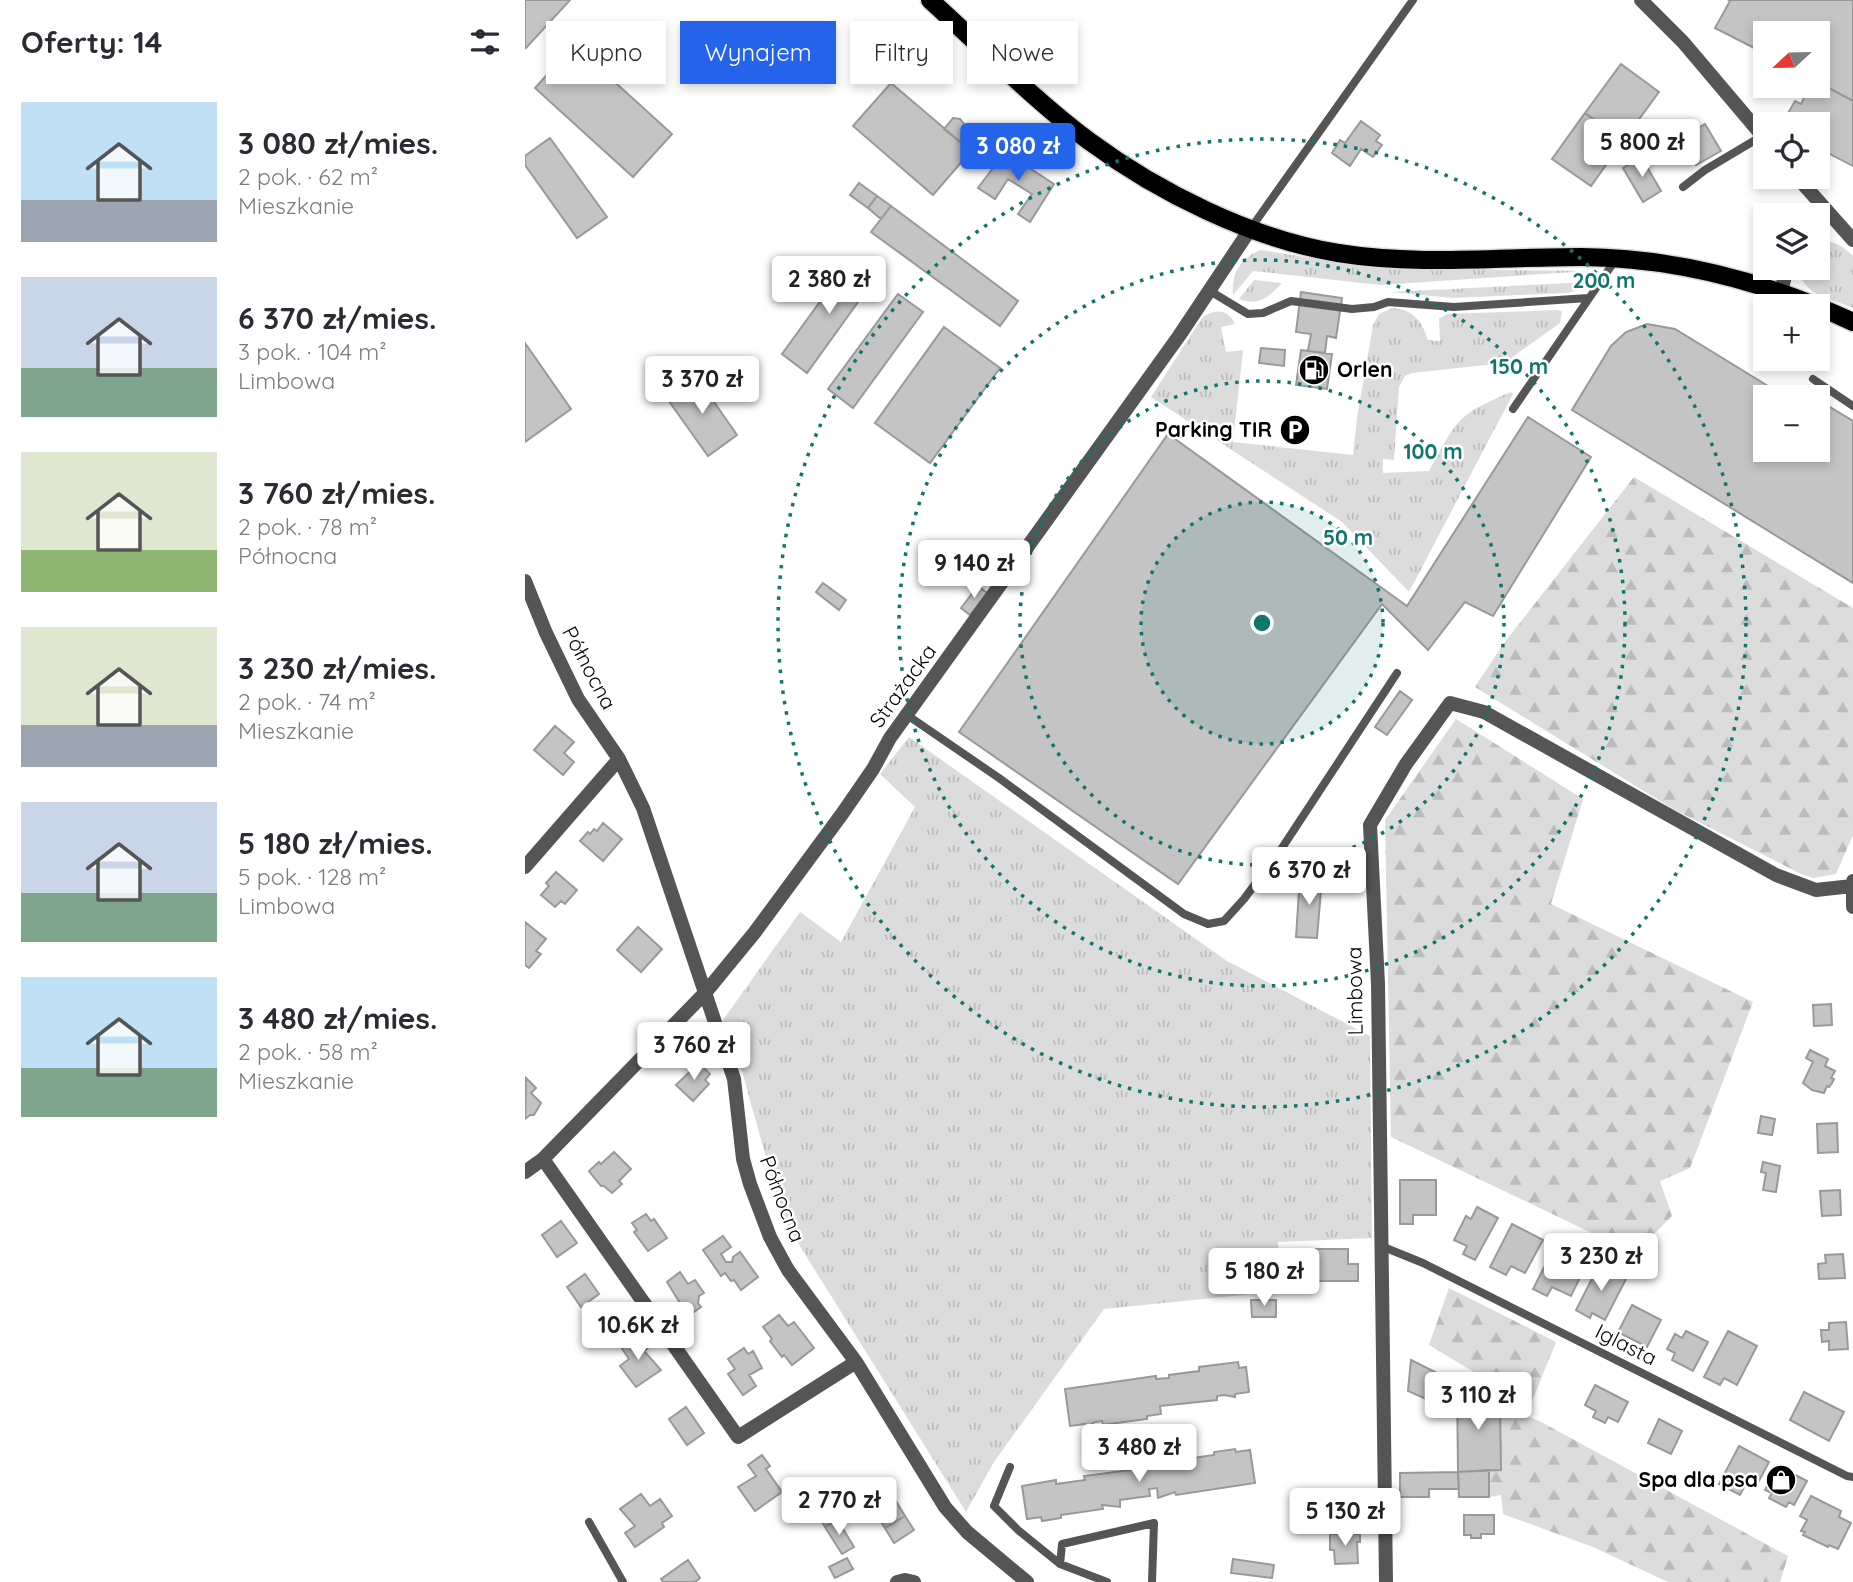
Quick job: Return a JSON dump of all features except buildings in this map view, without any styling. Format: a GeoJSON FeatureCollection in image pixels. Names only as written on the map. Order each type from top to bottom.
{"type":"FeatureCollection","features":[{"type":"Feature","properties":{"kind":"main road"},"geometry":{"type":"LineString","coordinates":[[930,0],[1088,140],[1153,183],[1187,201],[1251,228],[1336,252],[1385,259],[1436,261],[1558,257],[1616,259],[1681,266],[1733,277],[1781,292],[1853,321]]}},
{"type":"Feature","properties":{"kind":"street"},"geometry":{"type":"LineString","coordinates":[[1641,0],[1683,42],[1753,125]]}},
{"type":"Feature","properties":{"kind":"street"},"geometry":{"type":"LineString","coordinates":[[1807,189],[1820,203]]}},
{"type":"Feature","properties":{"kind":"street"},"geometry":{"type":"LineString","coordinates":[[1830,215],[1853,240]]}},
{"type":"Feature","properties":{"kind":"street","name":"Strażacka"},"geometry":{"type":"LineString","coordinates":[[525,1172],[543,1159],[705,993],[755,932],[842,814],[907,715],[1210,291],[1251,228]]}},
{"type":"Feature","properties":{"kind":"street"},"geometry":{"type":"LineString","coordinates":[[1781,292],[1784,280]]}},
{"type":"Feature","properties":{"kind":"street","name":"Północna"},"geometry":{"type":"LineString","coordinates":[[525,581],[546,634],[577,699],[618,759],[643,808],[734,1079],[746,1172],[770,1237],[788,1270],[856,1362],[945,1507],[967,1532],[1027,1582]]}},
{"type":"Feature","properties":{"kind":"street","name":"Limbowa"},"geometry":{"type":"LineString","coordinates":[[1386,1582],[1378,984],[1370,825],[1406,764],[1450,704],[1484,712],[1776,875],[1816,890],[1852,886]]}},
{"type":"Feature","properties":{"kind":"street"},"geometry":{"type":"LineString","coordinates":[[525,867],[618,759]]}},
{"type":"Feature","properties":{"kind":"street"},"geometry":{"type":"LineString","coordinates":[[1853,881],[1853,906]]}},
{"type":"Feature","properties":{"kind":"street"},"geometry":{"type":"LineString","coordinates":[[543,1159],[738,1437],[856,1362]]}},
{"type":"Feature","properties":{"kind":"street"},"geometry":{"type":"LineString","coordinates":[[897,1582],[914,1582]]}},
{"type":"Feature","properties":{"kind":"lane"},"geometry":{"type":"LineString","coordinates":[[1251,228],[1413,0]]}},
{"type":"Feature","properties":{"kind":"lane"},"geometry":{"type":"LineString","coordinates":[[1683,187],[1705,170],[1753,144]]}},
{"type":"Feature","properties":{"kind":"lane"},"geometry":{"type":"LineString","coordinates":[[1513,409],[1616,259]]}},
{"type":"Feature","properties":{"kind":"lane"},"geometry":{"type":"LineString","coordinates":[[1210,291],[1248,314],[1263,313],[1291,301],[1352,309],[1374,307],[1388,302],[1454,307],[1588,298]]}},
{"type":"Feature","properties":{"kind":"lane"},"geometry":{"type":"LineString","coordinates":[[1813,379],[1853,406]]}},
{"type":"Feature","properties":{"kind":"lane"},"geometry":{"type":"LineString","coordinates":[[907,715],[999,778],[1184,914],[1208,924],[1224,921],[1244,899],[1282,848],[1397,673]]}},
{"type":"Feature","properties":{"kind":"lane","name":"Iglasta"},"geometry":{"type":"LineString","coordinates":[[1381,1246],[1423,1263],[1853,1477]]}},
{"type":"Feature","properties":{"kind":"lane"},"geometry":{"type":"LineString","coordinates":[[1010,1467],[994,1506],[1018,1530],[1060,1564],[1107,1582]]}},
{"type":"Feature","properties":{"kind":"lane"},"geometry":{"type":"LineString","coordinates":[[589,1521],[623,1582]]}},
{"type":"Feature","properties":{"kind":"lane"},"geometry":{"type":"LineString","coordinates":[[1060,1564],[1062,1544],[1154,1523],[1152,1582]]}},
{"type":"Feature","properties":{"kind":"green space"},"geometry":{"type":"Polygon","coordinates":[[[1830,241],[1853,256],[1853,308],[1830,299],[1830,294],[1817,294],[1802,280],[1830,280],[1830,241]]]}},
{"type":"Feature","properties":{"kind":"green space"},"geometry":{"type":"Polygon","coordinates":[[[1261,250],[1361,266],[1401,269],[1589,271],[1380,285],[1253,271],[1233,295],[1238,268],[1247,257],[1261,250]]]}},
{"type":"Feature","properties":{"kind":"green space"},"geometry":{"type":"Polygon","coordinates":[[[1254,280],[1282,283],[1258,301],[1239,299],[1254,280]]]}},
{"type":"Feature","properties":{"kind":"green space"},"geometry":{"type":"Polygon","coordinates":[[[1589,282],[1581,289],[1567,293],[1452,298],[1391,292],[1589,282]]]}},
{"type":"Feature","properties":{"kind":"green space"},"geometry":{"type":"Polygon","coordinates":[[[1393,308],[1412,314],[1423,327],[1428,340],[1440,341],[1439,319],[1447,314],[1562,312],[1560,323],[1504,363],[1405,376],[1399,387],[1394,460],[1383,459],[1383,473],[1429,471],[1460,421],[1479,407],[1511,392],[1513,394],[1409,592],[1342,522],[1151,397],[1202,318],[1211,313],[1225,313],[1235,324],[1221,327],[1226,352],[1243,350],[1233,442],[1353,455],[1373,325],[1379,314],[1393,308]]]}},
{"type":"Feature","properties":{"kind":"green space"},"geometry":{"type":"Polygon","coordinates":[[[1634,477],[1853,608],[1853,835],[1836,874],[1813,878],[1801,874],[1673,809],[1475,687],[1504,643],[1634,477]]]}},
{"type":"Feature","properties":{"kind":"green space"},"geometry":{"type":"Polygon","coordinates":[[[1456,719],[1583,799],[1551,904],[1753,1002],[1690,1168],[1660,1181],[1672,1216],[1631,1257],[1621,1247],[1391,1137],[1385,820],[1456,719]]]}},
{"type":"Feature","properties":{"kind":"green space"},"geometry":{"type":"Polygon","coordinates":[[[909,737],[1227,961],[1370,1036],[1372,1238],[1278,1242],[1281,1291],[1104,1309],[994,1462],[966,1512],[783,1219],[735,1046],[723,1020],[800,912],[841,942],[915,807],[880,774],[909,737]]]}},
{"type":"Feature","properties":{"kind":"green space"},"geometry":{"type":"Polygon","coordinates":[[[1449,1288],[1556,1342],[1530,1406],[1429,1345],[1449,1288]]]}},
{"type":"Feature","properties":{"kind":"green space"},"geometry":{"type":"Polygon","coordinates":[[[1500,1404],[1543,1423],[1788,1556],[1780,1582],[1668,1582],[1593,1547],[1503,1514],[1501,1495],[1489,1497],[1489,1470],[1501,1470],[1500,1404]]]}},
{"type":"Feature","properties":{"kind":"place","name":"Orlen"},"geometry":{"type":"Point","coordinates":[1314,370]}},
{"type":"Feature","properties":{"kind":"place","name":"Parking TIR"},"geometry":{"type":"Point","coordinates":[1295,430]}},
{"type":"Feature","properties":{"kind":"place","name":"Spa dla psa"},"geometry":{"type":"Point","coordinates":[1781,1480]}}]}
